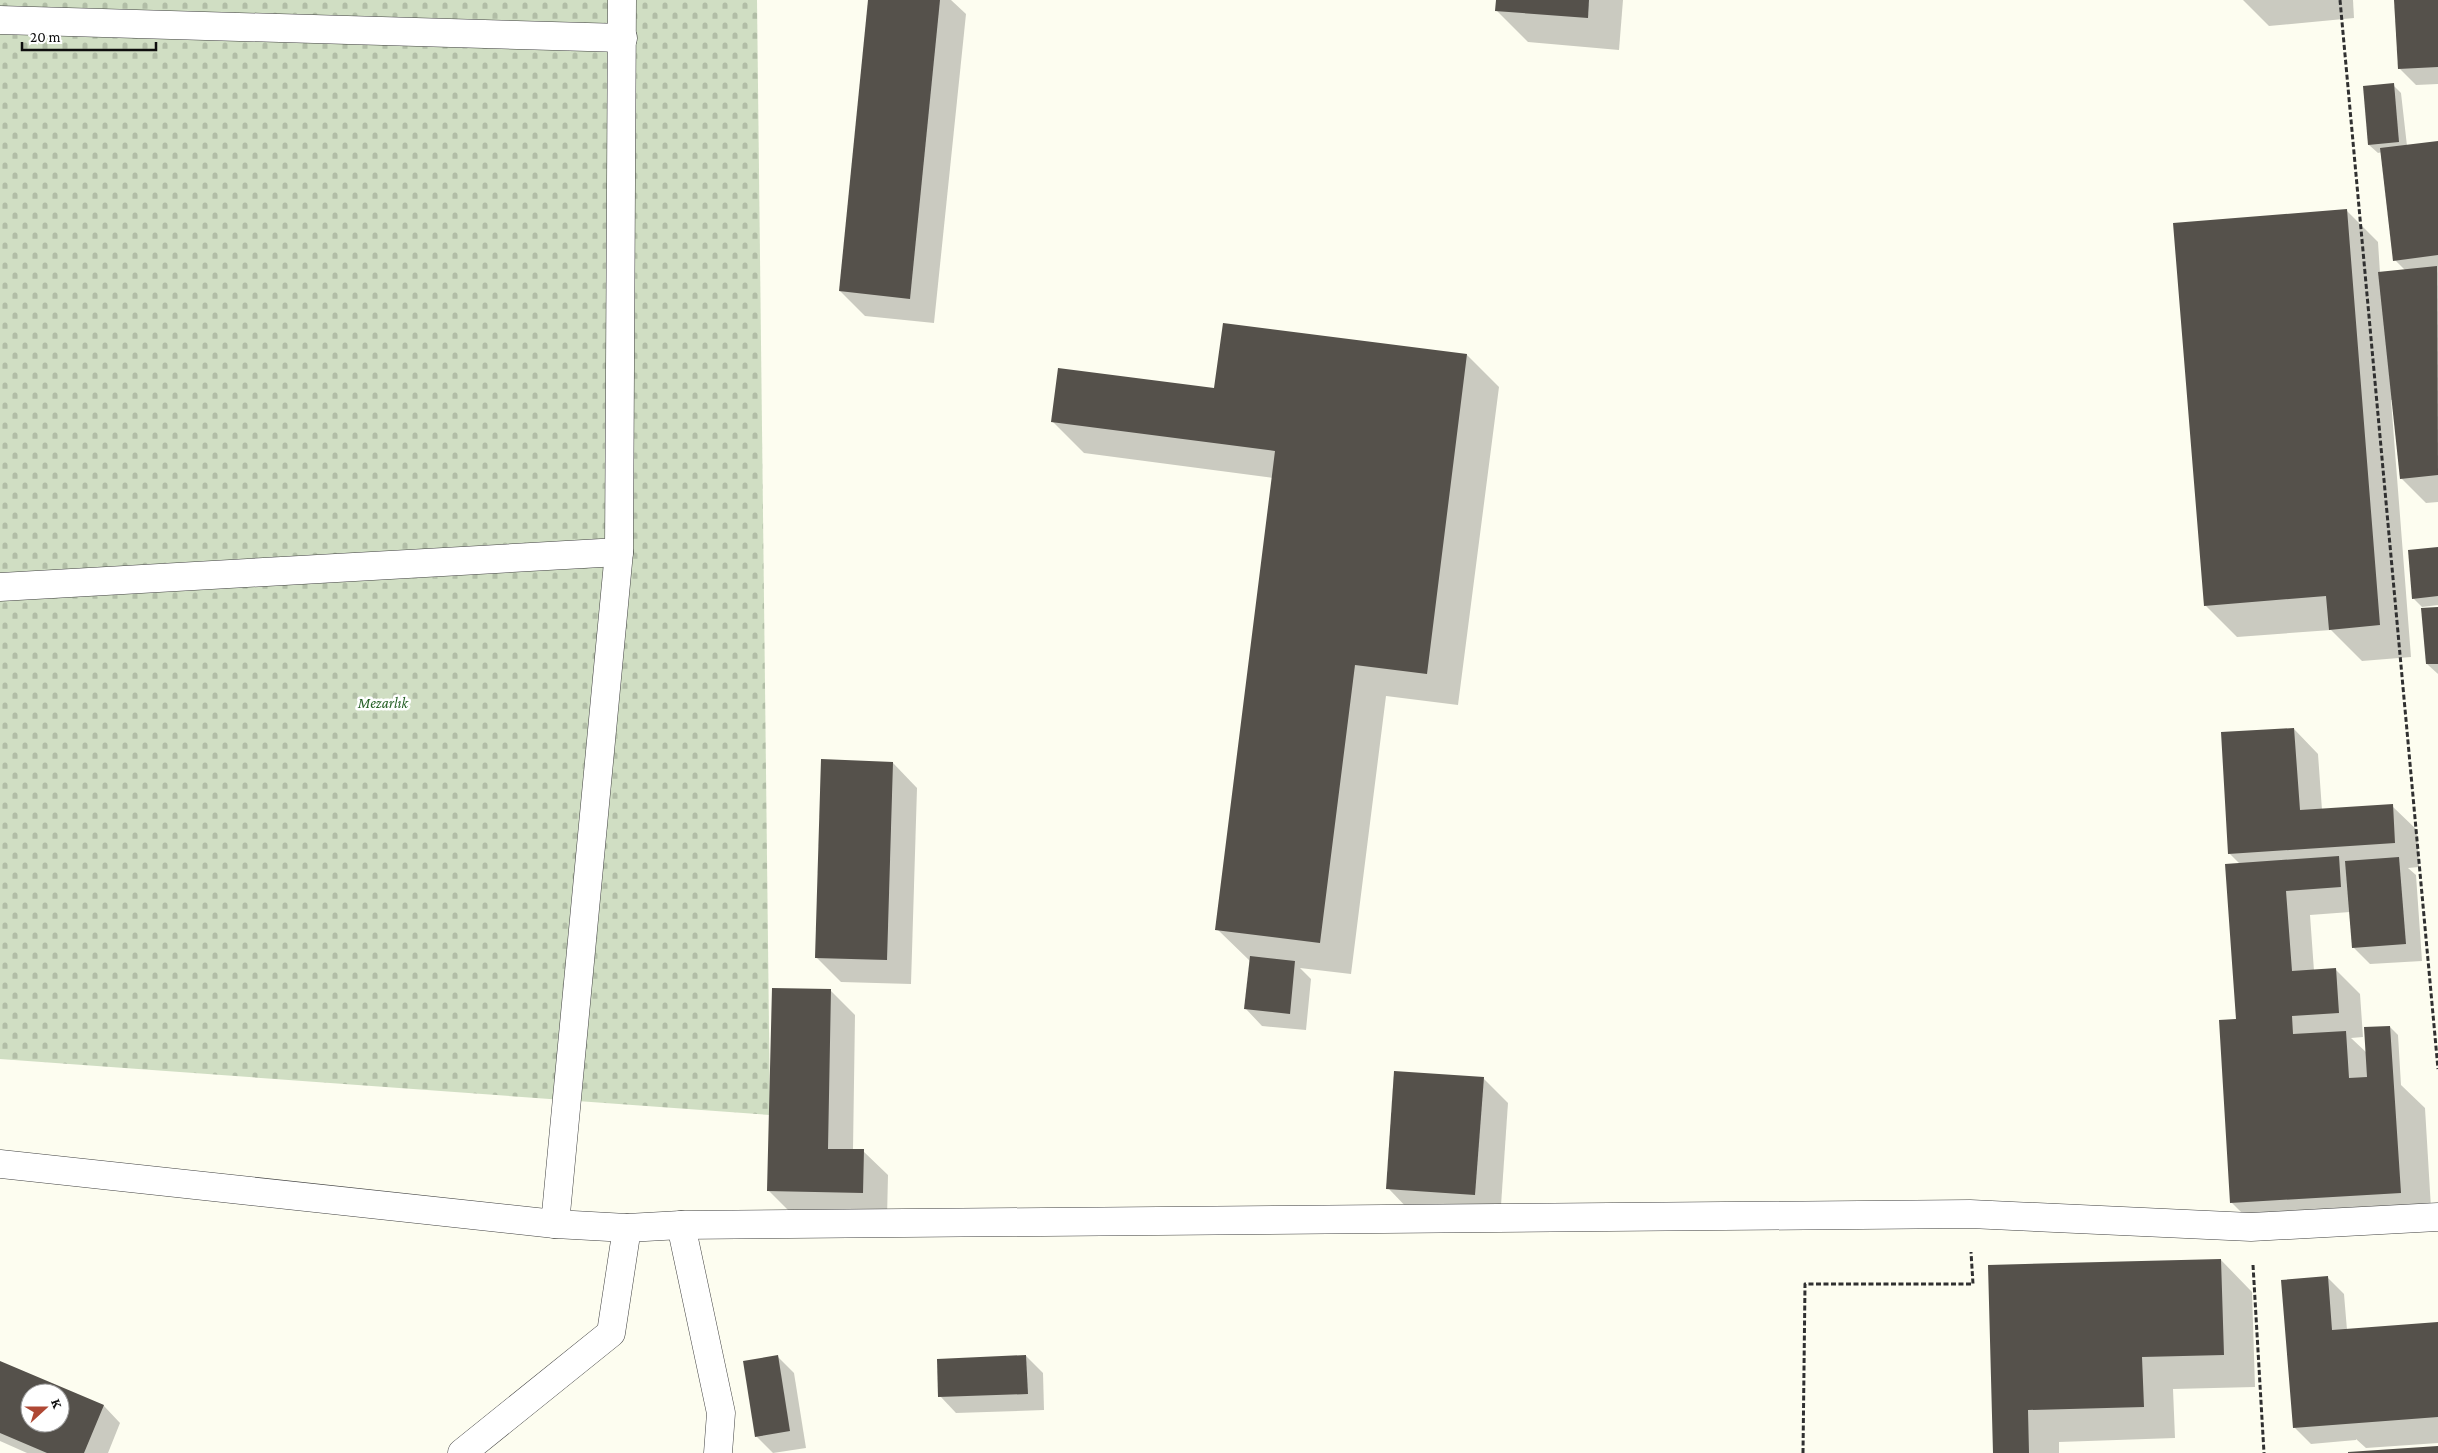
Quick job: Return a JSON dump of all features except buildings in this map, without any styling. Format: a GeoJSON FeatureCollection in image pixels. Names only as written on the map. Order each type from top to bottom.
{"type":"FeatureCollection","features":[{"type":"Feature","properties":{"kind":"street"},"geometry":{"type":"LineString","coordinates":[[555,1224],[620,552],[622,0]]}},
{"type":"Feature","properties":{"kind":"street"},"geometry":{"type":"LineString","coordinates":[[0,20],[623,38]]}},
{"type":"Feature","properties":{"kind":"street"},"geometry":{"type":"LineString","coordinates":[[0,587],[620,552]]}},
{"type":"Feature","properties":{"kind":"street"},"geometry":{"type":"LineString","coordinates":[[0,1164],[555,1224],[627,1228],[681,1225],[1970,1214],[2251,1227],[2438,1217]]}},
{"type":"Feature","properties":{"kind":"street"},"geometry":{"type":"LineString","coordinates":[[681,1225],[722,1413],[718,1453]]}},
{"type":"Feature","properties":{"kind":"street"},"geometry":{"type":"LineString","coordinates":[[462,1453],[610,1333],[627,1228]]}},
{"type":"Feature","properties":{"kind":"path"},"geometry":{"type":"LineString","coordinates":[[2340,0],[2438,1068]]}},
{"type":"Feature","properties":{"kind":"path"},"geometry":{"type":"LineString","coordinates":[[1803,1453],[1804,1284],[1973,1284],[1970,1214]]}},
{"type":"Feature","properties":{"kind":"path"},"geometry":{"type":"LineString","coordinates":[[2251,1227],[2264,1453]]}},
{"type":"Feature","properties":{"kind":"green space","name":"Mezarlık"},"geometry":{"type":"Polygon","coordinates":[[[0,0],[757,0],[770,1115],[0,1059],[0,0]]]}}]}
